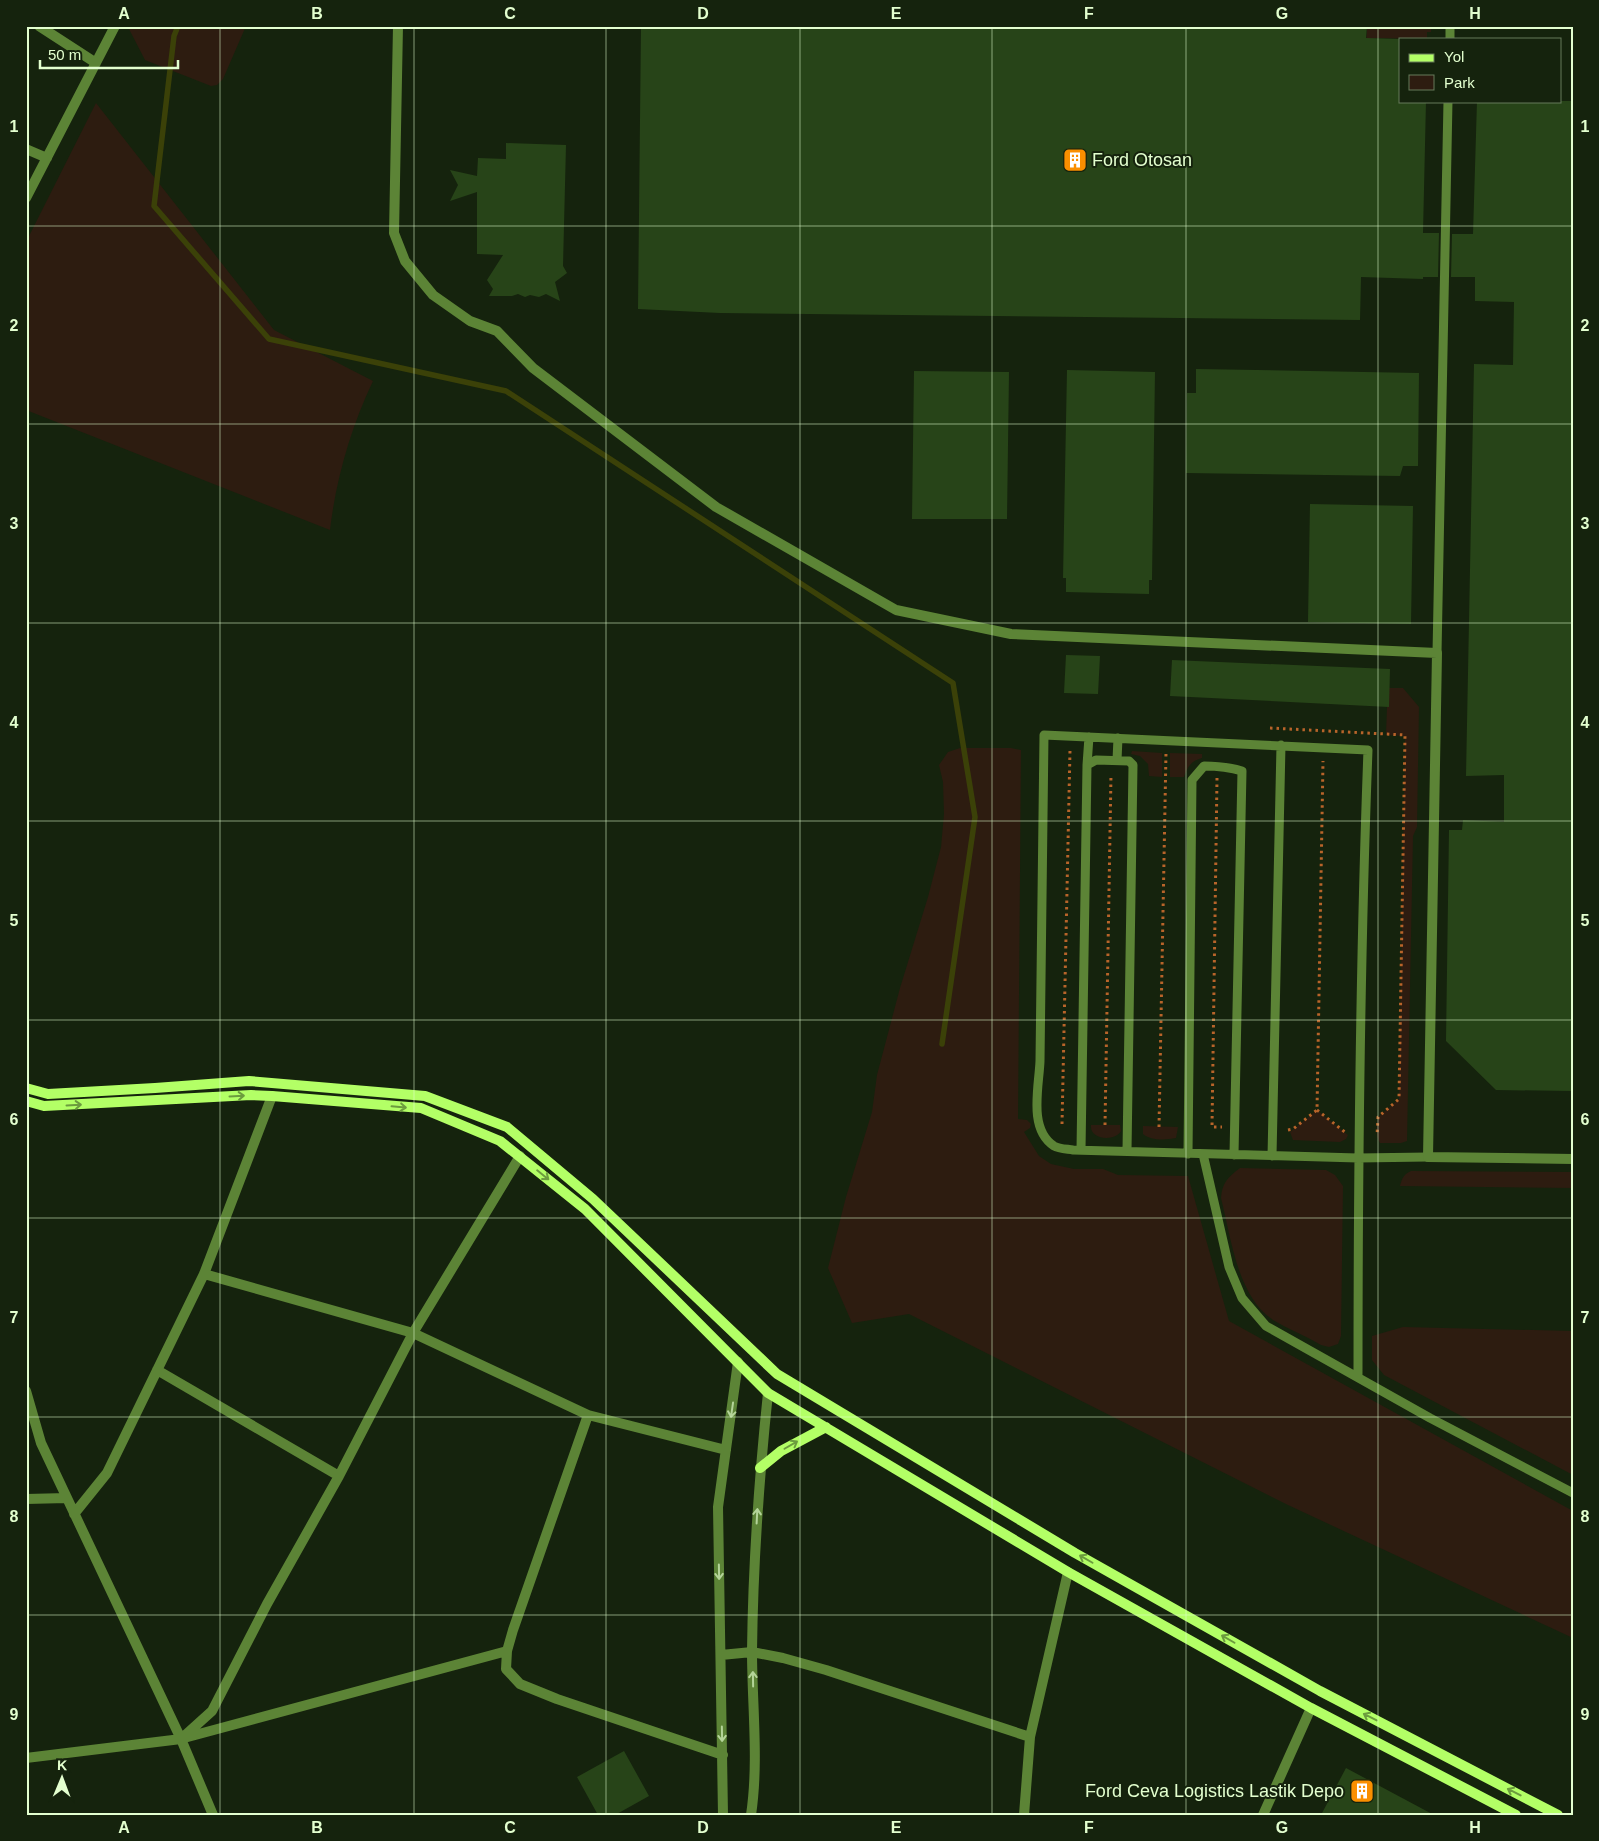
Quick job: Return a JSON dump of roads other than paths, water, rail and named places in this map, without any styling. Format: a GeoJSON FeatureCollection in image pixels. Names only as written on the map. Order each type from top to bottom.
{"type":"FeatureCollection","features":[{"type":"Feature","properties":{"kind":"main road"},"geometry":{"type":"LineString","coordinates":[[26,1088],[48,1094],[249,1081],[424,1096],[507,1127],[593,1199],[777,1374],[1075,1553],[1303,1682],[1558,1815]]}},
{"type":"Feature","properties":{"kind":"main road"},"geometry":{"type":"LineString","coordinates":[[26,1101],[44,1106],[251,1095],[421,1108],[500,1141],[585,1209],[768,1393],[1068,1572],[1311,1708],[1516,1815]]}},
{"type":"Feature","properties":{"kind":"main road"},"geometry":{"type":"LineString","coordinates":[[760,1468],[781,1450],[826,1427]]}},
{"type":"Feature","properties":{"kind":"street"},"geometry":{"type":"LineString","coordinates":[[39,26],[96,63]]}},
{"type":"Feature","properties":{"kind":"street"},"geometry":{"type":"LineString","coordinates":[[26,198],[115,26]]}},
{"type":"Feature","properties":{"kind":"street"},"geometry":{"type":"LineString","coordinates":[[398,26],[394,233],[405,261],[433,296],[470,321],[497,330],[533,368],[716,507],[896,610],[986,629],[1011,634],[1437,653],[1428,1157],[1573,1159]]}},
{"type":"Feature","properties":{"kind":"street"},"geometry":{"type":"LineString","coordinates":[[26,149],[47,158]]}},
{"type":"Feature","properties":{"kind":"street"},"geometry":{"type":"LineString","coordinates":[[74,1514],[107,1473],[204,1274],[272,1096]]}},
{"type":"Feature","properties":{"kind":"street"},"geometry":{"type":"LineString","coordinates":[[181,1739],[212,1711],[267,1604],[339,1476],[413,1333],[520,1156]]}},
{"type":"Feature","properties":{"kind":"street"},"geometry":{"type":"LineString","coordinates":[[204,1274],[413,1333],[588,1415],[726,1450]]}},
{"type":"Feature","properties":{"kind":"street"},"geometry":{"type":"LineString","coordinates":[[723,1815],[718,1507],[738,1362]]}},
{"type":"Feature","properties":{"kind":"street"},"geometry":{"type":"LineString","coordinates":[[157,1370],[339,1476]]}},
{"type":"Feature","properties":{"kind":"street"},"geometry":{"type":"LineString","coordinates":[[26,1391],[41,1442],[181,1739],[214,1815]]}},
{"type":"Feature","properties":{"kind":"street"},"geometry":{"type":"LineString","coordinates":[[751,1815],[755,1790],[752,1652],[760,1468],[768,1393]]}},
{"type":"Feature","properties":{"kind":"street"},"geometry":{"type":"LineString","coordinates":[[588,1415],[507,1651],[506,1669],[520,1684],[557,1699],[722,1754]]}},
{"type":"Feature","properties":{"kind":"street"},"geometry":{"type":"LineString","coordinates":[[26,1499],[67,1498]]}},
{"type":"Feature","properties":{"kind":"street"},"geometry":{"type":"LineString","coordinates":[[1024,1815],[1030,1737],[1068,1572]]}},
{"type":"Feature","properties":{"kind":"street"},"geometry":{"type":"LineString","coordinates":[[26,1758],[181,1739],[507,1651]]}},
{"type":"Feature","properties":{"kind":"street"},"geometry":{"type":"LineString","coordinates":[[720,1654],[752,1652],[783,1658],[826,1670],[1030,1737]]}},
{"type":"Feature","properties":{"kind":"street"},"geometry":{"type":"LineString","coordinates":[[1263,1815],[1311,1708]]}},
{"type":"Feature","properties":{"kind":"lane"},"geometry":{"type":"LineString","coordinates":[[1437,653],[1448,102]]}},
{"type":"Feature","properties":{"kind":"lane"},"geometry":{"type":"LineString","coordinates":[[1358,1377],[1358,1158],[1364,840],[1368,750],[1044,735],[1038,1109],[1040,1130],[1044,1137],[1056,1147],[1081,1150],[1358,1158],[1428,1157]]}},
{"type":"Feature","properties":{"kind":"lane"},"geometry":{"type":"LineString","coordinates":[[1081,1150],[1089,737]]}},
{"type":"Feature","properties":{"kind":"lane"},"geometry":{"type":"LineString","coordinates":[[1114,760],[1118,738]]}},
{"type":"Feature","properties":{"kind":"lane"},"geometry":{"type":"LineString","coordinates":[[1272,1156],[1281,745]]}},
{"type":"Feature","properties":{"kind":"lane"},"geometry":{"type":"LineString","coordinates":[[1087,765],[1096,760],[1129,761],[1133,765],[1127,1151]]}},
{"type":"Feature","properties":{"kind":"lane"},"geometry":{"type":"LineString","coordinates":[[1188,1154],[1192,780],[1204,766],[1217,766],[1242,771],[1234,1155]]}},
{"type":"Feature","properties":{"kind":"lane"},"geometry":{"type":"LineString","coordinates":[[1203,1154],[1229,1267],[1242,1298],[1266,1326],[1430,1418],[1573,1493]]}},
{"type":"Feature","properties":{"kind":"waterway"},"geometry":{"type":"LineString","coordinates":[[178,26],[174,36],[154,206],[269,339],[506,391],[953,683],[975,817],[942,1044]]}},
{"type":"Feature","properties":{"kind":"place","name":"Ford Otosan"},"geometry":{"type":"Point","coordinates":[1075,160]}},
{"type":"Feature","properties":{"kind":"place","name":"Ford Ceva Logistics Lastik Depo"},"geometry":{"type":"Point","coordinates":[1362,1791]}}]}
